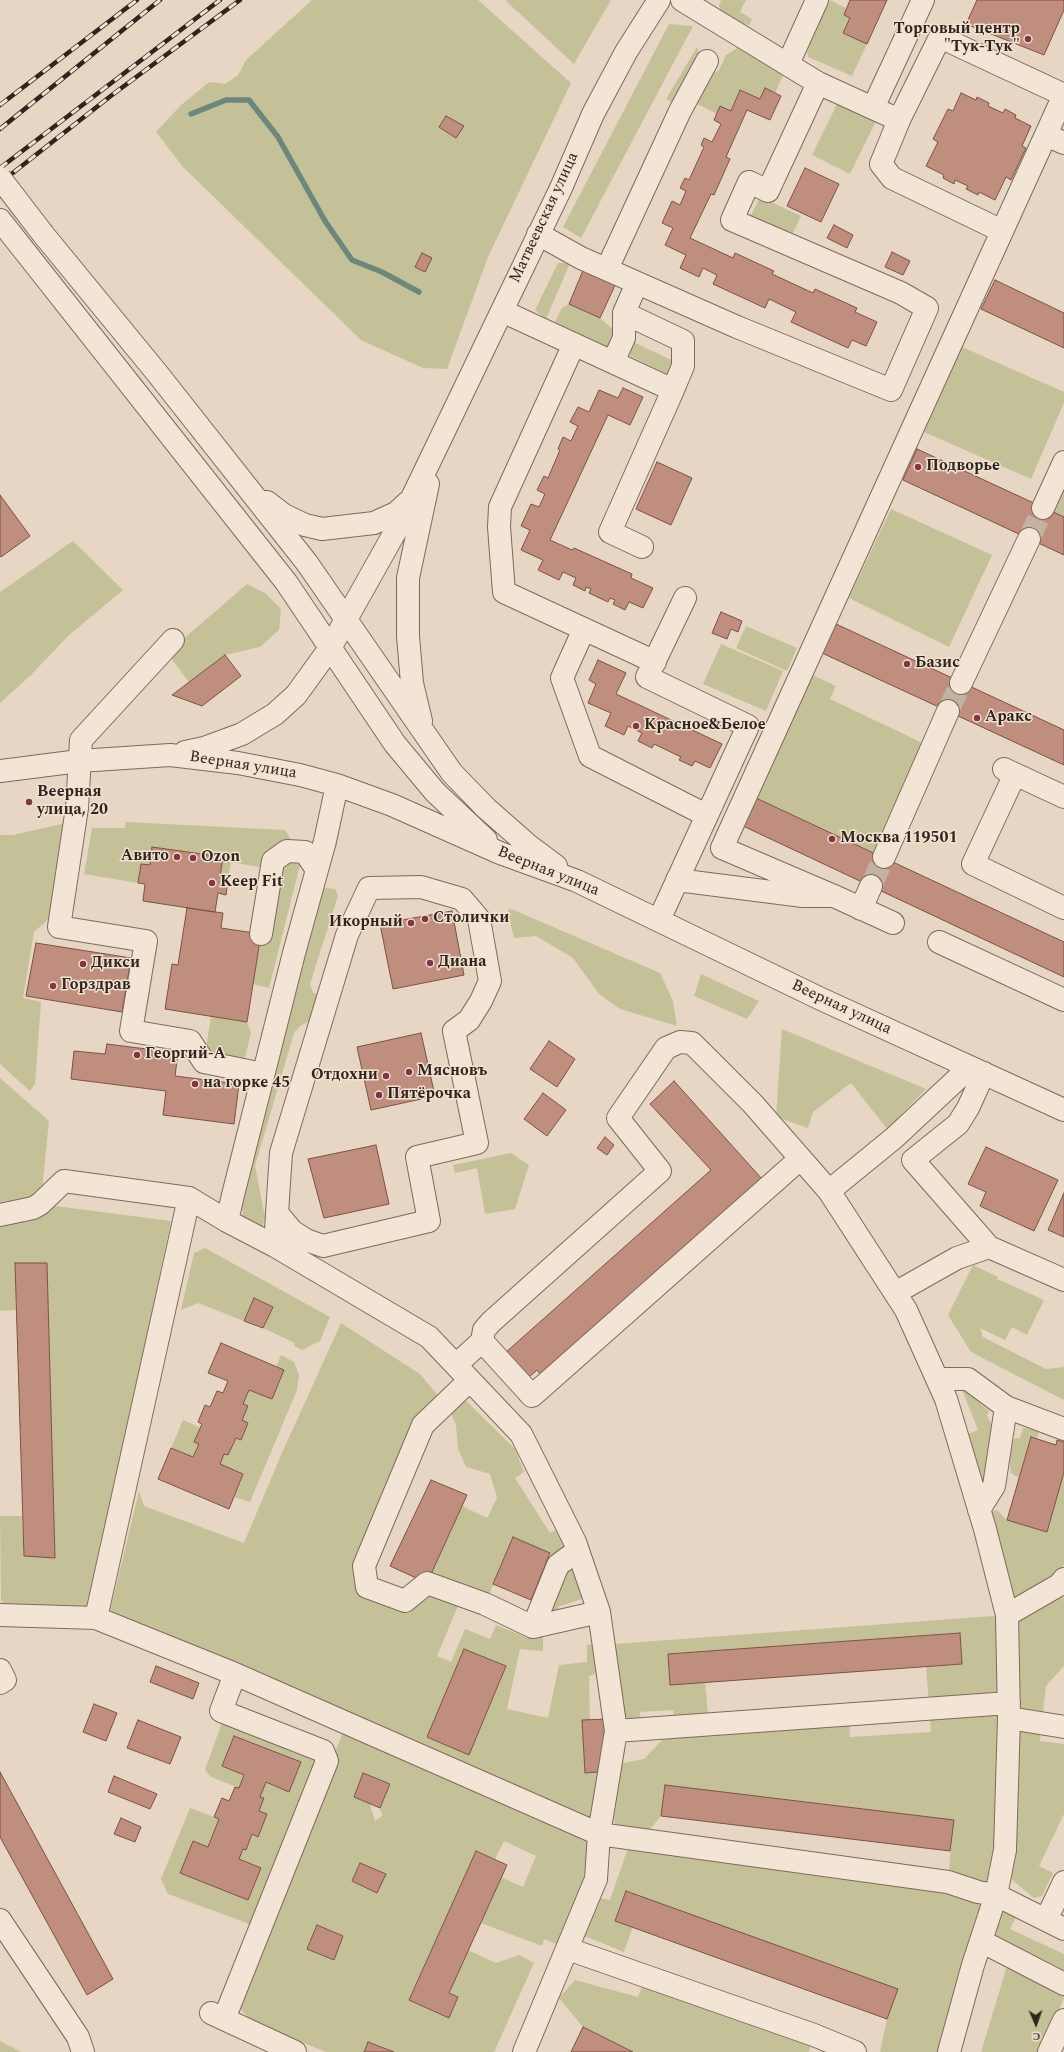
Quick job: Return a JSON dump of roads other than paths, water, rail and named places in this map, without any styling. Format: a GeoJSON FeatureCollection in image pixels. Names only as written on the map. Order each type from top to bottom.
{"type":"FeatureCollection","features":[{"type":"Feature","properties":{"kind":"street","name":"Матвеевская улица"},"geometry":{"type":"LineString","coordinates":[[439,441],[561,188],[592,114],[626,52],[659,0]]}},
{"type":"Feature","properties":{"kind":"street"},"geometry":{"type":"LineString","coordinates":[[682,0],[818,82],[899,120]]}},
{"type":"Feature","properties":{"kind":"street"},"geometry":{"type":"LineString","coordinates":[[788,64],[816,0]]}},
{"type":"Feature","properties":{"kind":"street"},"geometry":{"type":"LineString","coordinates":[[873,108],[923,0]]}},
{"type":"Feature","properties":{"kind":"street"},"geometry":{"type":"LineString","coordinates":[[893,923],[722,848],[1002,230],[1055,139],[1064,95],[940,37],[899,120],[881,164],[892,178],[1002,230]]}},
{"type":"Feature","properties":{"kind":"street"},"geometry":{"type":"LineString","coordinates":[[607,270],[680,111],[707,61]]}},
{"type":"Feature","properties":{"kind":"street"},"geometry":{"type":"LineString","coordinates":[[538,234],[581,258],[607,270],[737,327],[891,390],[927,308],[901,293],[732,220],[749,182],[768,191],[818,82]]}},
{"type":"Feature","properties":{"kind":"street"},"geometry":{"type":"LineString","coordinates":[[0,178],[43,234],[157,373],[307,563],[452,773],[487,809],[528,845],[577,881]]}},
{"type":"Feature","properties":{"kind":"street"},"geometry":{"type":"LineString","coordinates":[[0,220],[286,582],[395,744],[435,792],[500,853]]}},
{"type":"Feature","properties":{"kind":"street"},"geometry":{"type":"LineString","coordinates":[[613,362],[624,338],[624,313],[637,282]]}},
{"type":"Feature","properties":{"kind":"street"},"geometry":{"type":"LineString","coordinates":[[502,312],[673,390]]}},
{"type":"Feature","properties":{"kind":"street"},"geometry":{"type":"LineString","coordinates":[[624,313],[683,341],[683,366],[610,532],[642,547]]}},
{"type":"Feature","properties":{"kind":"street"},"geometry":{"type":"LineString","coordinates":[[574,344],[500,507],[499,527],[504,592],[655,662]]}},
{"type":"Feature","properties":{"kind":"street"},"geometry":{"type":"LineString","coordinates":[[170,755],[204,748],[242,734],[275,714],[296,695],[330,648],[347,620],[411,500],[439,441]]}},
{"type":"Feature","properties":{"kind":"street"},"geometry":{"type":"LineString","coordinates":[[425,735],[412,683],[408,636],[408,578],[419,522],[439,441]]}},
{"type":"Feature","properties":{"kind":"street"},"geometry":{"type":"LineString","coordinates":[[1043,508],[1064,462]]}},
{"type":"Feature","properties":{"kind":"street"},"geometry":{"type":"LineString","coordinates":[[249,490],[284,515],[305,525],[322,529],[374,523],[396,514],[411,500]]}},
{"type":"Feature","properties":{"kind":"street"},"geometry":{"type":"LineString","coordinates":[[961,682],[1029,539]]}},
{"type":"Feature","properties":{"kind":"street"},"geometry":{"type":"LineString","coordinates":[[659,920],[748,726],[647,677],[685,598]]}},
{"type":"Feature","properties":{"kind":"street"},"geometry":{"type":"LineString","coordinates":[[584,630],[562,678],[590,756],[706,815]]}},
{"type":"Feature","properties":{"kind":"street"},"geometry":{"type":"LineString","coordinates":[[173,640],[80,740],[77,808],[59,927],[146,941],[131,1031],[190,1041],[204,1062],[263,1074]]}},
{"type":"Feature","properties":{"kind":"street"},"geometry":{"type":"LineString","coordinates":[[884,858],[948,712]]}},
{"type":"Feature","properties":{"kind":"street","name":"Веерная улица"},"geometry":{"type":"LineString","coordinates":[[0,771],[79,761],[170,755],[238,763],[300,775],[337,785],[392,805],[500,853],[577,881],[816,997],[1064,1110]]}},
{"type":"Feature","properties":{"kind":"street"},"geometry":{"type":"LineString","coordinates":[[1064,797],[1009,771],[973,864],[1064,908]]}},
{"type":"Feature","properties":{"kind":"street"},"geometry":{"type":"LineString","coordinates":[[228,1221],[263,1074],[317,870],[337,785]]}},
{"type":"Feature","properties":{"kind":"street"},"geometry":{"type":"LineString","coordinates":[[718,791],[742,803]]}},
{"type":"Feature","properties":{"kind":"street"},"geometry":{"type":"LineString","coordinates":[[260,934],[273,861],[287,851],[305,852],[317,870]]}},
{"type":"Feature","properties":{"kind":"street"},"geometry":{"type":"LineString","coordinates":[[677,880],[803,896],[834,896]]}},
{"type":"Feature","properties":{"kind":"street"},"geometry":{"type":"LineString","coordinates":[[275,1246],[277,1213],[281,1152],[347,935],[369,888],[421,886],[462,899],[479,919],[490,981],[481,1002],[469,1020],[454,1031],[477,1143],[417,1157],[429,1221],[323,1246],[306,1240],[292,1231],[277,1213]]}},
{"type":"Feature","properties":{"kind":"street"},"geometry":{"type":"LineString","coordinates":[[861,909],[871,886]]}},
{"type":"Feature","properties":{"kind":"street"},"geometry":{"type":"LineString","coordinates":[[939,942],[1064,1000]]}},
{"type":"Feature","properties":{"kind":"street"},"geometry":{"type":"LineString","coordinates":[[599,1612],[533,1627],[485,1604],[427,1583],[405,1601],[367,1587],[364,1566],[423,1425],[463,1373],[482,1341],[484,1330],[490,1322],[660,1171],[618,1118],[666,1048],[680,1042],[692,1044],[753,1104],[829,1191],[906,1310],[946,1399],[979,1510],[1007,1614],[1009,1711],[1005,1850],[996,1895],[949,2052]]}},
{"type":"Feature","properties":{"kind":"street"},"geometry":{"type":"LineString","coordinates":[[829,1191],[977,1070]]}},
{"type":"Feature","properties":{"kind":"street"},"geometry":{"type":"LineString","coordinates":[[977,1070],[968,1108],[958,1124],[913,1160],[988,1247],[1064,1280]]}},
{"type":"Feature","properties":{"kind":"street"},"geometry":{"type":"LineString","coordinates":[[482,1341],[532,1396],[800,1159]]}},
{"type":"Feature","properties":{"kind":"street"},"geometry":{"type":"LineString","coordinates":[[0,1215],[33,1208],[40,1204],[64,1181],[189,1198],[275,1246],[429,1337],[521,1434],[575,1542],[599,1612],[616,1730],[599,1834],[596,1879],[524,2052]]}},
{"type":"Feature","properties":{"kind":"street"},"geometry":{"type":"LineString","coordinates":[[96,1618],[189,1198]]}},
{"type":"Feature","properties":{"kind":"street"},"geometry":{"type":"LineString","coordinates":[[895,1293],[957,1258],[988,1247]]}},
{"type":"Feature","properties":{"kind":"street"},"geometry":{"type":"LineString","coordinates":[[937,1379],[968,1379],[1006,1407],[1064,1429]]}},
{"type":"Feature","properties":{"kind":"street"},"geometry":{"type":"LineString","coordinates":[[979,1510],[994,1486],[1006,1407]]}},
{"type":"Feature","properties":{"kind":"street"},"geometry":{"type":"LineString","coordinates":[[533,1627],[558,1565],[577,1551]]}},
{"type":"Feature","properties":{"kind":"street"},"geometry":{"type":"LineString","coordinates":[[1007,1614],[1062,1585]]}},
{"type":"Feature","properties":{"kind":"street"},"geometry":{"type":"LineString","coordinates":[[0,1615],[96,1618],[235,1674],[599,1834],[948,1882],[978,1892],[996,1895],[1055,1924],[1064,1882]]}},
{"type":"Feature","properties":{"kind":"street"},"geometry":{"type":"LineString","coordinates":[[0,1670],[5,1680],[0,1683]]}},
{"type":"Feature","properties":{"kind":"street"},"geometry":{"type":"LineString","coordinates":[[235,1674],[221,1711],[323,1751],[327,1760],[217,2016],[295,2052]]}},
{"type":"Feature","properties":{"kind":"street"},"geometry":{"type":"LineString","coordinates":[[616,1730],[1009,1711],[1064,1727]]}},
{"type":"Feature","properties":{"kind":"street"},"geometry":{"type":"LineString","coordinates":[[0,1920],[78,2036],[83,2052]]}},
{"type":"Feature","properties":{"kind":"street"},"geometry":{"type":"LineString","coordinates":[[981,1941],[1064,1984]]}},
{"type":"Feature","properties":{"kind":"street"},"geometry":{"type":"LineString","coordinates":[[568,1949],[814,2035],[855,2052]]}},
{"type":"Feature","properties":{"kind":"street"},"geometry":{"type":"LineString","coordinates":[[1049,2052],[1064,2020]]}},
{"type":"Feature","properties":{"kind":"waterway"},"geometry":{"type":"LineString","coordinates":[[191,114],[226,100],[249,100],[278,137],[325,221],[352,260],[382,272],[419,292]]}},
{"type":"Feature","properties":{"kind":"tunnel"},"geometry":{"type":"LineString","coordinates":[[1029,539],[1043,508]]}},
{"type":"Feature","properties":{"kind":"tunnel"},"geometry":{"type":"LineString","coordinates":[[948,711],[961,683]]}},
{"type":"Feature","properties":{"kind":"tunnel"},"geometry":{"type":"LineString","coordinates":[[871,886],[884,857]]}},
{"type":"Feature","properties":{"kind":"railway"},"geometry":{"type":"LineString","coordinates":[[0,105],[137,0]]}},
{"type":"Feature","properties":{"kind":"railway"},"geometry":{"type":"LineString","coordinates":[[0,129],[160,0]]}},
{"type":"Feature","properties":{"kind":"railway"},"geometry":{"type":"LineString","coordinates":[[0,168],[220,0]]}},
{"type":"Feature","properties":{"kind":"railway"},"geometry":{"type":"LineString","coordinates":[[0,183],[112,95],[240,0]]}},
{"type":"Feature","properties":{"kind":"place","name":"Торговый центр \"Тук-Тук\""},"geometry":{"type":"Point","coordinates":[1028,39]}},
{"type":"Feature","properties":{"kind":"place","name":"Подворье"},"geometry":{"type":"Point","coordinates":[918,467]}},
{"type":"Feature","properties":{"kind":"place","name":"Базис"},"geometry":{"type":"Point","coordinates":[907,664]}},
{"type":"Feature","properties":{"kind":"place","name":"Аракс"},"geometry":{"type":"Point","coordinates":[977,718]}},
{"type":"Feature","properties":{"kind":"place","name":"Красное&Белое"},"geometry":{"type":"Point","coordinates":[636,726]}},
{"type":"Feature","properties":{"kind":"place","name":"Веерная улица, 20"},"geometry":{"type":"Point","coordinates":[29,802]}},
{"type":"Feature","properties":{"kind":"place","name":"Москва 119501"},"geometry":{"type":"Point","coordinates":[832,839]}},
{"type":"Feature","properties":{"kind":"place","name":"Авито"},"geometry":{"type":"Point","coordinates":[177,857]}},
{"type":"Feature","properties":{"kind":"place","name":"Ozon"},"geometry":{"type":"Point","coordinates":[193,858]}},
{"type":"Feature","properties":{"kind":"place","name":"Keep Fit"},"geometry":{"type":"Point","coordinates":[212,883]}},
{"type":"Feature","properties":{"kind":"place","name":"Столички"},"geometry":{"type":"Point","coordinates":[425,919]}},
{"type":"Feature","properties":{"kind":"place","name":"Икорный"},"geometry":{"type":"Point","coordinates":[411,923]}},
{"type":"Feature","properties":{"kind":"place","name":"Диана"},"geometry":{"type":"Point","coordinates":[430,963]}},
{"type":"Feature","properties":{"kind":"place","name":"Дикси"},"geometry":{"type":"Point","coordinates":[83,964]}},
{"type":"Feature","properties":{"kind":"place","name":"Горздрав"},"geometry":{"type":"Point","coordinates":[53,986]}},
{"type":"Feature","properties":{"kind":"place","name":"Георгий-А"},"geometry":{"type":"Point","coordinates":[137,1055]}},
{"type":"Feature","properties":{"kind":"place","name":"Мясновъ"},"geometry":{"type":"Point","coordinates":[409,1072]}},
{"type":"Feature","properties":{"kind":"place","name":"Отдохни"},"geometry":{"type":"Point","coordinates":[386,1076]}},
{"type":"Feature","properties":{"kind":"place","name":"на горке 45"},"geometry":{"type":"Point","coordinates":[195,1084]}},
{"type":"Feature","properties":{"kind":"place","name":"Пятёрочка"},"geometry":{"type":"Point","coordinates":[379,1095]}}]}
